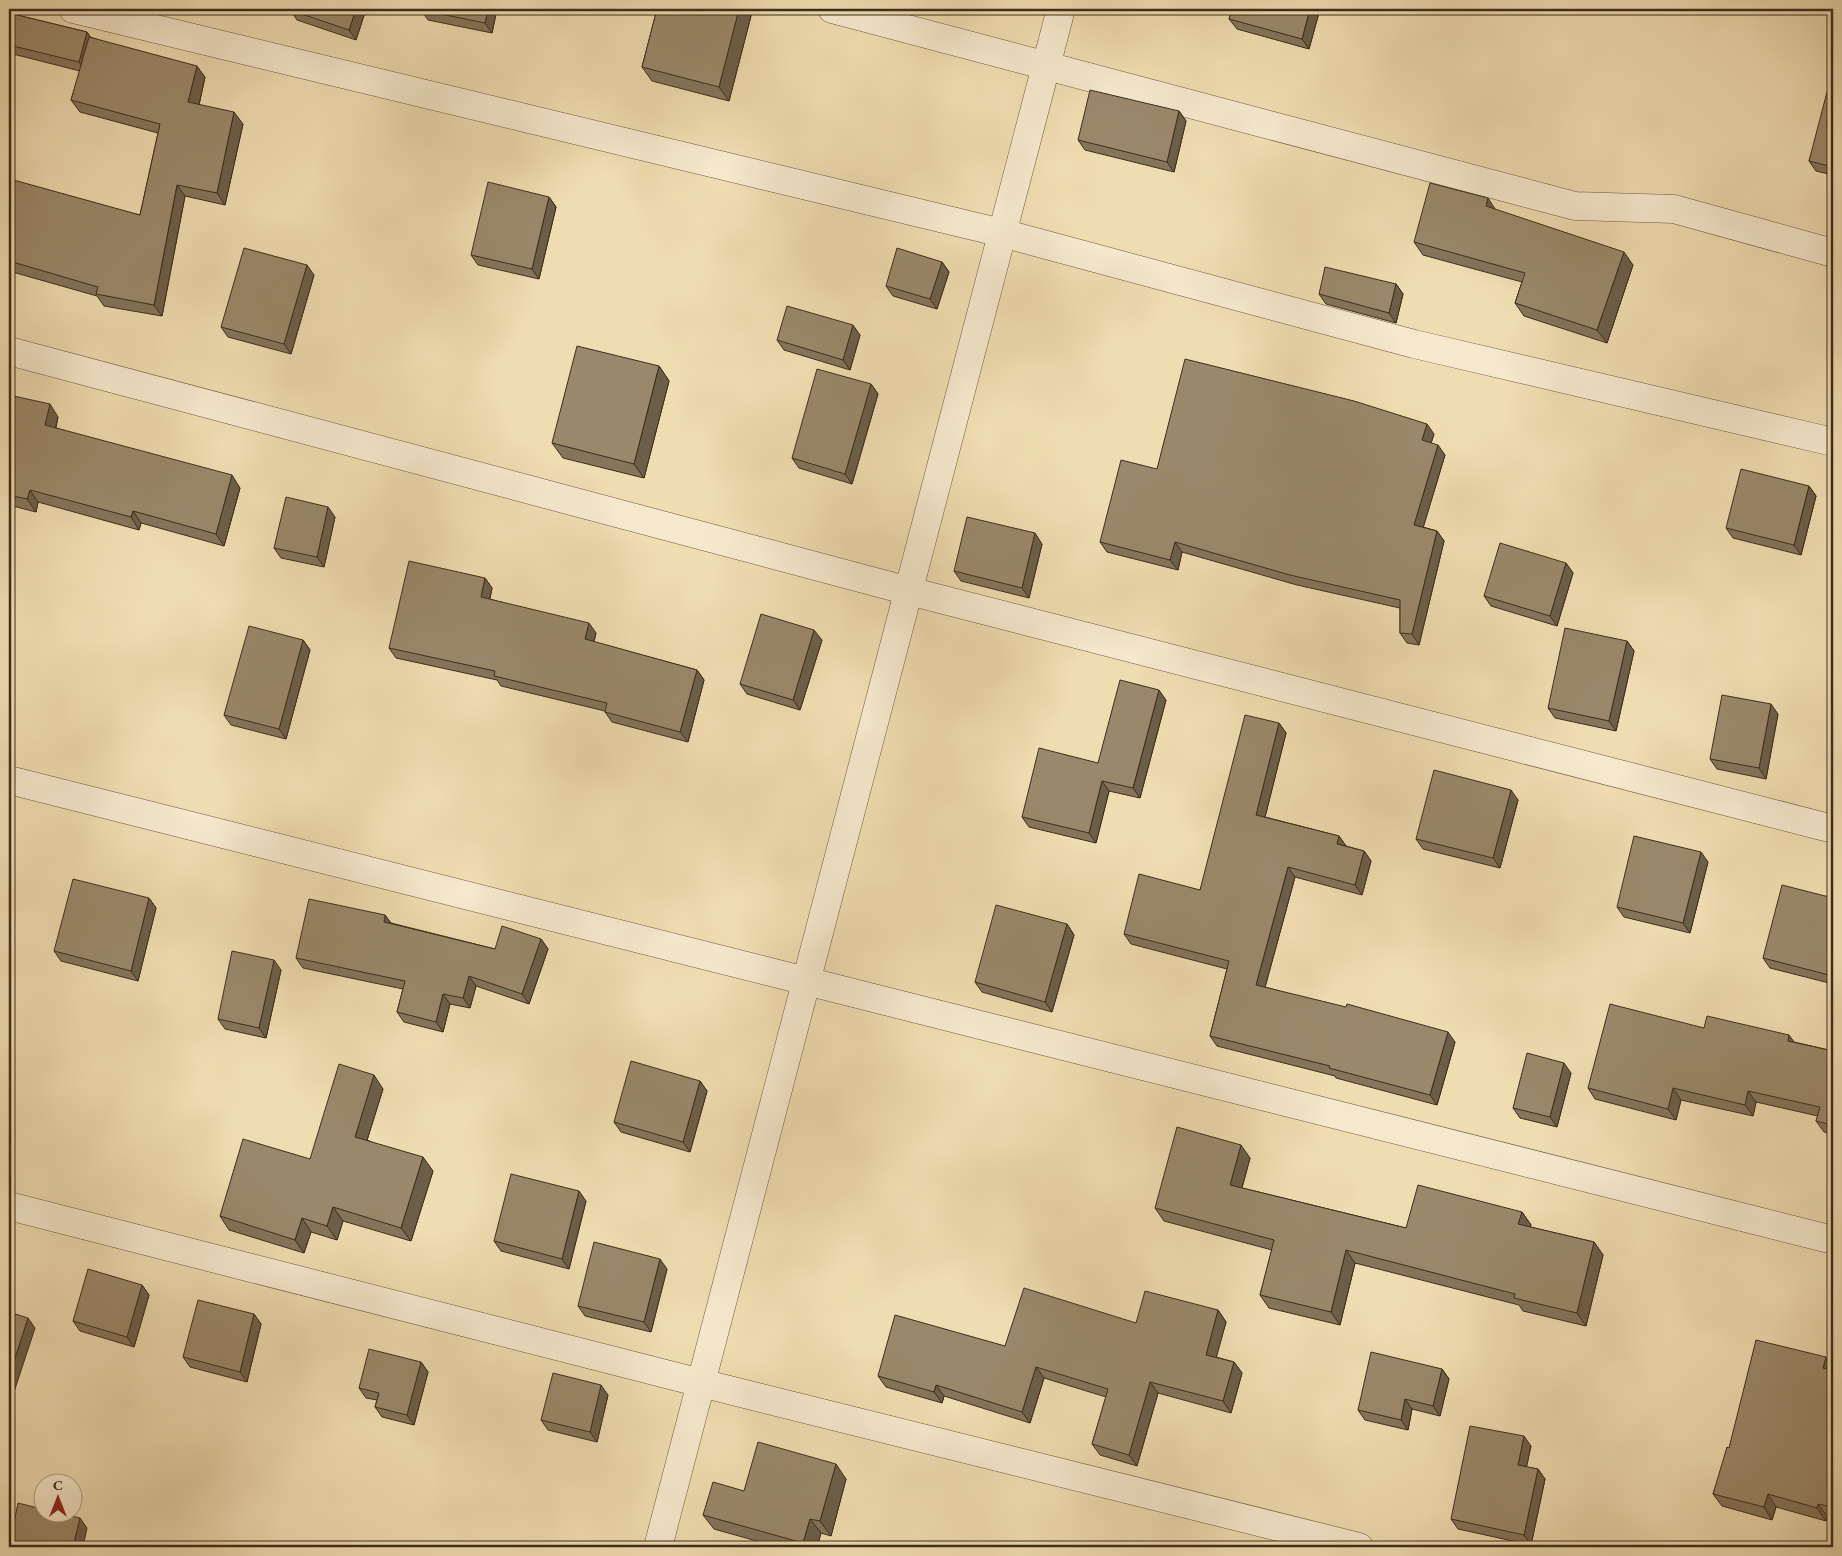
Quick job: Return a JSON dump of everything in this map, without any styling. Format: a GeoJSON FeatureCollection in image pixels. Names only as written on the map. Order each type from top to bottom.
{"type":"FeatureCollection","features":[{"type":"Feature","properties":{"kind":"street"},"geometry":{"type":"LineString","coordinates":[[72,9],[163,20],[1002,233],[1414,344],[1833,442]]}},
{"type":"Feature","properties":{"kind":"street"},"geometry":{"type":"LineString","coordinates":[[832,9],[1044,67],[1575,206],[1674,209],[1833,253]]}},
{"type":"Feature","properties":{"kind":"street"},"geometry":{"type":"LineString","coordinates":[[658,1547],[909,591],[1044,67],[1061,9]]}},
{"type":"Feature","properties":{"kind":"street"},"geometry":{"type":"LineString","coordinates":[[9,351],[909,591],[1833,829]]}},
{"type":"Feature","properties":{"kind":"street"},"geometry":{"type":"LineString","coordinates":[[9,780],[1833,1240]]}},
{"type":"Feature","properties":{"kind":"street"},"geometry":{"type":"LineString","coordinates":[[9,1206],[701,1383],[1359,1547]]}},
{"type":"Feature","properties":{"kind":"building"},"geometry":{"type":"Polygon","coordinates":[[[291,9],[356,9],[349,30],[291,9]]]}},
{"type":"Feature","properties":{"kind":"building"},"geometry":{"type":"Polygon","coordinates":[[[421,9],[488,9],[485,23],[421,9]]]}},
{"type":"Feature","properties":{"kind":"building"},"geometry":{"type":"Polygon","coordinates":[[[657,9],[739,9],[719,87],[642,67],[657,9]]]}},
{"type":"Feature","properties":{"kind":"building"},"geometry":{"type":"Polygon","coordinates":[[[1232,9],[1310,9],[1302,39],[1229,19],[1232,9]]]}},
{"type":"Feature","properties":{"kind":"building"},"geometry":{"type":"Polygon","coordinates":[[[9,13],[87,32],[79,62],[9,45],[9,13]]]}},
{"type":"Feature","properties":{"kind":"building"},"geometry":{"type":"Polygon","coordinates":[[[89,37],[197,66],[188,102],[234,112],[217,193],[177,185],[154,305],[96,294],[98,287],[9,261],[10,179],[140,215],[160,124],[71,100],[89,37]]]}},
{"type":"Feature","properties":{"kind":"building"},"geometry":{"type":"Polygon","coordinates":[[[1090,90],[1179,111],[1167,162],[1078,140],[1090,90]]]}},
{"type":"Feature","properties":{"kind":"building"},"geometry":{"type":"Polygon","coordinates":[[[1827,92],[1833,94],[1833,167],[1809,161],[1827,92]]]}},
{"type":"Feature","properties":{"kind":"building"},"geometry":{"type":"Polygon","coordinates":[[[488,182],[549,197],[532,269],[471,255],[488,182]]]}},
{"type":"Feature","properties":{"kind":"building"},"geometry":{"type":"Polygon","coordinates":[[[1430,183],[1488,198],[1486,206],[1624,252],[1597,330],[1515,303],[1525,273],[1414,242],[1430,183]]]}},
{"type":"Feature","properties":{"kind":"building"},"geometry":{"type":"Polygon","coordinates":[[[244,248],[307,265],[284,344],[221,327],[244,248]]]}},
{"type":"Feature","properties":{"kind":"building"},"geometry":{"type":"Polygon","coordinates":[[[897,248],[942,262],[930,299],[886,286],[897,248]]]}},
{"type":"Feature","properties":{"kind":"building"},"geometry":{"type":"Polygon","coordinates":[[[1325,267],[1396,284],[1389,313],[1319,294],[1325,267]]]}},
{"type":"Feature","properties":{"kind":"building"},"geometry":{"type":"Polygon","coordinates":[[[787,306],[853,325],[843,360],[777,340],[787,306]]]}},
{"type":"Feature","properties":{"kind":"building"},"geometry":{"type":"Polygon","coordinates":[[[577,346],[659,366],[634,464],[552,443],[577,346]]]}},
{"type":"Feature","properties":{"kind":"building"},"geometry":{"type":"Polygon","coordinates":[[[1185,359],[1354,401],[1427,424],[1422,440],[1438,445],[1414,525],[1437,531],[1412,634],[1400,633],[1400,600],[1290,575],[1175,542],[1170,560],[1100,542],[1121,460],[1157,469],[1185,359]]]}},
{"type":"Feature","properties":{"kind":"building"},"geometry":{"type":"Polygon","coordinates":[[[817,369],[871,384],[845,474],[792,458],[817,369]]]}},
{"type":"Feature","properties":{"kind":"building"},"geometry":{"type":"Polygon","coordinates":[[[9,395],[50,404],[45,425],[232,475],[216,534],[133,511],[131,517],[30,490],[27,499],[9,495],[9,395]]]}},
{"type":"Feature","properties":{"kind":"building"},"geometry":{"type":"Polygon","coordinates":[[[1741,469],[1809,486],[1794,545],[1726,528],[1741,469]]]}},
{"type":"Feature","properties":{"kind":"building"},"geometry":{"type":"Polygon","coordinates":[[[286,497],[328,507],[317,557],[274,548],[286,497]]]}},
{"type":"Feature","properties":{"kind":"building"},"geometry":{"type":"Polygon","coordinates":[[[967,517],[1035,533],[1022,588],[954,571],[967,517]]]}},
{"type":"Feature","properties":{"kind":"building"},"geometry":{"type":"Polygon","coordinates":[[[1500,543],[1566,563],[1550,616],[1484,596],[1500,543]]]}},
{"type":"Feature","properties":{"kind":"building"},"geometry":{"type":"Polygon","coordinates":[[[409,561],[485,578],[481,597],[589,623],[585,639],[697,670],[680,732],[605,712],[607,703],[494,676],[495,671],[389,648],[409,561]]]}},
{"type":"Feature","properties":{"kind":"building"},"geometry":{"type":"Polygon","coordinates":[[[761,614],[814,630],[793,700],[740,684],[761,614]]]}},
{"type":"Feature","properties":{"kind":"building"},"geometry":{"type":"Polygon","coordinates":[[[249,626],[303,640],[279,729],[224,715],[249,626]]]}},
{"type":"Feature","properties":{"kind":"building"},"geometry":{"type":"Polygon","coordinates":[[[1565,628],[1627,641],[1609,721],[1548,708],[1565,628]]]}},
{"type":"Feature","properties":{"kind":"building"},"geometry":{"type":"Polygon","coordinates":[[[1120,680],[1159,690],[1133,788],[1102,781],[1089,833],[1022,817],[1039,748],[1098,763],[1120,680]]]}},
{"type":"Feature","properties":{"kind":"building"},"geometry":{"type":"Polygon","coordinates":[[[1722,695],[1771,704],[1759,768],[1710,759],[1722,695]]]}},
{"type":"Feature","properties":{"kind":"building"},"geometry":{"type":"Polygon","coordinates":[[[1245,715],[1279,723],[1256,815],[1339,836],[1337,844],[1364,851],[1355,885],[1288,867],[1256,985],[1346,1007],[1347,1004],[1448,1032],[1430,1095],[1329,1068],[1330,1066],[1210,1036],[1229,961],[1124,934],[1139,874],[1200,890],[1245,715]]]}},
{"type":"Feature","properties":{"kind":"building"},"geometry":{"type":"Polygon","coordinates":[[[1434,770],[1511,790],[1493,858],[1416,839],[1434,770]]]}},
{"type":"Feature","properties":{"kind":"building"},"geometry":{"type":"Polygon","coordinates":[[[1634,836],[1701,852],[1683,923],[1617,907],[1634,836]]]}},
{"type":"Feature","properties":{"kind":"building"},"geometry":{"type":"Polygon","coordinates":[[[73,879],[149,898],[131,971],[54,951],[73,879]]]}},
{"type":"Feature","properties":{"kind":"building"},"geometry":{"type":"Polygon","coordinates":[[[1782,885],[1833,898],[1833,976],[1763,958],[1782,885]]]}},
{"type":"Feature","properties":{"kind":"building"},"geometry":{"type":"Polygon","coordinates":[[[309,899],[385,915],[384,922],[495,949],[502,926],[541,939],[522,994],[469,976],[463,998],[443,994],[436,1022],[397,1012],[405,981],[296,958],[309,899]]]}},
{"type":"Feature","properties":{"kind":"building"},"geometry":{"type":"Polygon","coordinates":[[[996,905],[1067,924],[1045,1002],[975,982],[996,905]]]}},
{"type":"Feature","properties":{"kind":"building"},"geometry":{"type":"Polygon","coordinates":[[[232,951],[274,960],[259,1028],[218,1019],[232,951]]]}},
{"type":"Feature","properties":{"kind":"building"},"geometry":{"type":"Polygon","coordinates":[[[1610,1004],[1704,1028],[1707,1016],[1789,1035],[1788,1041],[1833,1051],[1833,1125],[1816,1121],[1820,1107],[1748,1091],[1745,1105],[1673,1088],[1668,1109],[1588,1088],[1610,1004]]]}},
{"type":"Feature","properties":{"kind":"building"},"geometry":{"type":"Polygon","coordinates":[[[1527,1053],[1564,1063],[1550,1117],[1513,1108],[1527,1053]]]}},
{"type":"Feature","properties":{"kind":"building"},"geometry":{"type":"Polygon","coordinates":[[[631,1061],[700,1081],[683,1142],[614,1122],[631,1061]]]}},
{"type":"Feature","properties":{"kind":"building"},"geometry":{"type":"Polygon","coordinates":[[[339,1064],[374,1075],[355,1137],[423,1157],[401,1228],[333,1207],[327,1226],[302,1218],[295,1240],[220,1216],[243,1139],[310,1159],[339,1064]]]}},
{"type":"Feature","properties":{"kind":"building"},"geometry":{"type":"Polygon","coordinates":[[[1177,1127],[1241,1145],[1230,1185],[1406,1228],[1418,1185],[1522,1212],[1518,1224],[1594,1242],[1577,1313],[1514,1298],[1515,1294],[1346,1250],[1331,1312],[1260,1295],[1274,1240],[1155,1208],[1177,1127]]]}},
{"type":"Feature","properties":{"kind":"building"},"geometry":{"type":"Polygon","coordinates":[[[511,1174],[579,1191],[562,1259],[494,1241],[511,1174]]]}},
{"type":"Feature","properties":{"kind":"building"},"geometry":{"type":"Polygon","coordinates":[[[594,1242],[660,1259],[644,1322],[578,1306],[594,1242]]]}},
{"type":"Feature","properties":{"kind":"building"},"geometry":{"type":"Polygon","coordinates":[[[88,1269],[142,1285],[127,1337],[73,1321],[88,1269]]]}},
{"type":"Feature","properties":{"kind":"building"},"geometry":{"type":"Polygon","coordinates":[[[1024,1288],[1136,1323],[1145,1291],[1218,1310],[1206,1355],[1234,1362],[1223,1401],[1150,1382],[1129,1455],[1092,1444],[1108,1389],[1036,1367],[1022,1412],[936,1385],[934,1392],[878,1376],[895,1315],[1005,1346],[1024,1288]]]}},
{"type":"Feature","properties":{"kind":"building"},"geometry":{"type":"Polygon","coordinates":[[[198,1300],[254,1314],[240,1372],[183,1357],[198,1300]]]}},
{"type":"Feature","properties":{"kind":"building"},"geometry":{"type":"Polygon","coordinates":[[[9,1312],[28,1318],[9,1377],[9,1312]]]}},
{"type":"Feature","properties":{"kind":"building"},"geometry":{"type":"Polygon","coordinates":[[[1756,1340],[1826,1357],[1823,1368],[1833,1371],[1833,1507],[1818,1504],[1817,1508],[1768,1494],[1764,1507],[1713,1494],[1727,1447],[1729,1448],[1756,1340]]]}},
{"type":"Feature","properties":{"kind":"building"},"geometry":{"type":"Polygon","coordinates":[[[369,1349],[421,1362],[407,1415],[375,1407],[379,1393],[359,1388],[369,1349]]]}},
{"type":"Feature","properties":{"kind":"building"},"geometry":{"type":"Polygon","coordinates":[[[1371,1352],[1442,1369],[1433,1406],[1405,1399],[1401,1420],[1358,1410],[1371,1352]]]}},
{"type":"Feature","properties":{"kind":"building"},"geometry":{"type":"Polygon","coordinates":[[[553,1373],[601,1385],[590,1432],[541,1420],[553,1373]]]}},
{"type":"Feature","properties":{"kind":"building"},"geometry":{"type":"Polygon","coordinates":[[[1470,1426],[1524,1436],[1518,1465],[1538,1469],[1524,1535],[1451,1519],[1470,1426]]]}},
{"type":"Feature","properties":{"kind":"building"},"geometry":{"type":"Polygon","coordinates":[[[758,1442],[836,1464],[820,1521],[810,1519],[803,1543],[703,1515],[713,1482],[744,1491],[758,1442]]]}},
{"type":"Feature","properties":{"kind":"building"},"geometry":{"type":"Polygon","coordinates":[[[18,1503],[32,1506],[32,1524],[79,1524],[73,1547],[9,1547],[18,1503]]]}}]}
